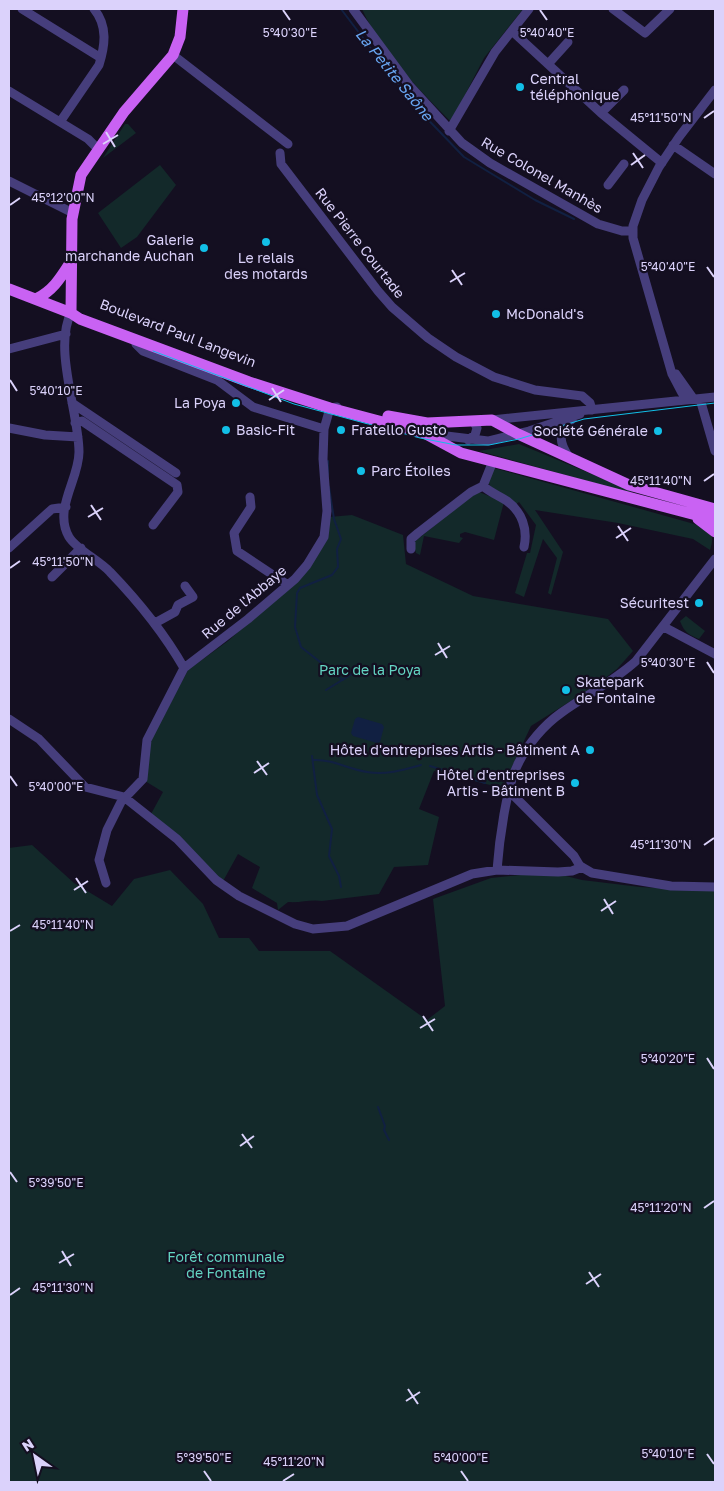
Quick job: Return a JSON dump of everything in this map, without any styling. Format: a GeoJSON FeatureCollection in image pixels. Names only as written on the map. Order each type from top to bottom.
{"type":"FeatureCollection","features":[{"type":"Feature","properties":{"kind":"main road"},"geometry":{"type":"LineString","coordinates":[[9,289],[71,313],[73,213],[81,175],[100,145],[135,98],[150,84],[173,55],[180,37],[183,9]]}},
{"type":"Feature","properties":{"kind":"main road"},"geometry":{"type":"LineString","coordinates":[[36,300],[56,285],[73,259]]}},
{"type":"Feature","properties":{"kind":"main road","name":"Boulevard Paul Langevin"},"geometry":{"type":"LineString","coordinates":[[71,313],[79,310],[233,370],[342,406],[418,421],[474,422],[492,420]]}},
{"type":"Feature","properties":{"kind":"main road","name":"Boulevard Paul Langevin"},"geometry":{"type":"LineString","coordinates":[[71,313],[80,320],[249,382],[330,408],[424,433],[461,453],[715,520]]}},
{"type":"Feature","properties":{"kind":"main road"},"geometry":{"type":"LineString","coordinates":[[492,420],[518,434],[648,492],[715,509]]}},
{"type":"Feature","properties":{"kind":"main road"},"geometry":{"type":"LineString","coordinates":[[684,511],[707,524],[715,532]]}},
{"type":"Feature","properties":{"kind":"street"},"geometry":{"type":"LineString","coordinates":[[22,9],[101,58]]}},
{"type":"Feature","properties":{"kind":"street"},"geometry":{"type":"LineString","coordinates":[[60,122],[99,65],[105,40],[103,25],[94,9]]}},
{"type":"Feature","properties":{"kind":"street","name":"Rue Colonel Manhès"},"geometry":{"type":"LineString","coordinates":[[353,9],[409,85],[449,131],[490,163],[598,224],[622,231],[633,231]]}},
{"type":"Feature","properties":{"kind":"street"},"geometry":{"type":"LineString","coordinates":[[449,131],[494,52],[529,9]]}},
{"type":"Feature","properties":{"kind":"street"},"geometry":{"type":"LineString","coordinates":[[613,9],[645,33],[670,9]]}},
{"type":"Feature","properties":{"kind":"street"},"geometry":{"type":"LineString","coordinates":[[512,31],[601,113],[662,163]]}},
{"type":"Feature","properties":{"kind":"street"},"geometry":{"type":"LineString","coordinates":[[549,64],[568,42]]}},
{"type":"Feature","properties":{"kind":"street"},"geometry":{"type":"LineString","coordinates":[[173,55],[288,144]]}},
{"type":"Feature","properties":{"kind":"street"},"geometry":{"type":"LineString","coordinates":[[601,113],[624,90]]}},
{"type":"Feature","properties":{"kind":"street"},"geometry":{"type":"LineString","coordinates":[[670,400],[674,385],[672,374],[633,231],[642,200],[662,163],[715,90]]}},
{"type":"Feature","properties":{"kind":"street"},"geometry":{"type":"LineString","coordinates":[[9,91],[88,140],[100,145]]}},
{"type":"Feature","properties":{"kind":"street"},"geometry":{"type":"LineString","coordinates":[[674,145],[715,174]]}},
{"type":"Feature","properties":{"kind":"street","name":"Rue Pierre Courtade"},"geometry":{"type":"LineString","coordinates":[[280,153],[281,164],[358,265],[392,307],[428,338],[456,358],[494,377],[530,389],[582,396],[590,403],[592,410]]}},
{"type":"Feature","properties":{"kind":"street"},"geometry":{"type":"LineString","coordinates":[[608,185],[624,164]]}},
{"type":"Feature","properties":{"kind":"street"},"geometry":{"type":"LineString","coordinates":[[9,180],[73,213]]}},
{"type":"Feature","properties":{"kind":"street"},"geometry":{"type":"LineString","coordinates":[[71,313],[67,322],[66,372],[78,437],[79,454],[76,472],[67,494],[66,531],[70,538],[110,572],[155,624],[184,668]]}},
{"type":"Feature","properties":{"kind":"street"},"geometry":{"type":"LineString","coordinates":[[9,348],[66,334]]}},
{"type":"Feature","properties":{"kind":"street","name":"Boulevard Paul Langevin"},"geometry":{"type":"LineString","coordinates":[[135,339],[136,344],[143,351],[217,380],[252,407],[324,429]]}},
{"type":"Feature","properties":{"kind":"street"},"geometry":{"type":"LineString","coordinates":[[668,361],[694,398],[715,451]]}},
{"type":"Feature","properties":{"kind":"street"},"geometry":{"type":"LineString","coordinates":[[672,374],[682,393],[694,398]]}},
{"type":"Feature","properties":{"kind":"street"},"geometry":{"type":"LineString","coordinates":[[492,420],[670,400],[715,397]]}},
{"type":"Feature","properties":{"kind":"street"},"geometry":{"type":"LineString","coordinates":[[72,403],[176,473]]}},
{"type":"Feature","properties":{"kind":"street","name":"Boulevard Paul Langevin"},"geometry":{"type":"LineString","coordinates":[[330,408],[342,406]]}},
{"type":"Feature","properties":{"kind":"street","name":"Rue de l'Abbaye"},"geometry":{"type":"LineString","coordinates":[[106,883],[100,866],[100,856],[107,830],[124,797],[143,779],[146,767],[147,740],[184,668],[248,620],[288,585],[307,565],[318,548],[326,529],[327,511],[322,467],[324,429],[330,408]]}},
{"type":"Feature","properties":{"kind":"street"},"geometry":{"type":"LineString","coordinates":[[424,433],[451,438],[488,441],[518,434],[592,410]]}},
{"type":"Feature","properties":{"kind":"street"},"geometry":{"type":"LineString","coordinates":[[569,457],[561,446],[561,434],[568,422],[578,414]]}},
{"type":"Feature","properties":{"kind":"street"},"geometry":{"type":"LineString","coordinates":[[75,423],[82,421],[177,485],[178,492],[154,525]]}},
{"type":"Feature","properties":{"kind":"street"},"geometry":{"type":"LineString","coordinates":[[451,438],[460,422]]}},
{"type":"Feature","properties":{"kind":"street"},"geometry":{"type":"LineString","coordinates":[[468,440],[475,435],[477,428],[474,422]]}},
{"type":"Feature","properties":{"kind":"street"},"geometry":{"type":"LineString","coordinates":[[9,428],[46,435],[78,437]]}},
{"type":"Feature","properties":{"kind":"street","name":"Boulevard Paul Langevin"},"geometry":{"type":"LineString","coordinates":[[451,438],[480,457]]}},
{"type":"Feature","properties":{"kind":"street"},"geometry":{"type":"LineString","coordinates":[[411,549],[411,539],[418,532],[471,492],[483,486],[493,461]]}},
{"type":"Feature","properties":{"kind":"street"},"geometry":{"type":"LineString","coordinates":[[483,486],[490,493],[508,502],[526,524],[527,533],[524,546]]}},
{"type":"Feature","properties":{"kind":"street"},"geometry":{"type":"LineString","coordinates":[[250,497],[250,507],[234,533],[236,551],[288,585]]}},
{"type":"Feature","properties":{"kind":"street"},"geometry":{"type":"LineString","coordinates":[[9,548],[52,509],[66,507]]}},
{"type":"Feature","properties":{"kind":"street"},"geometry":{"type":"LineString","coordinates":[[52,577],[81,548]]}},
{"type":"Feature","properties":{"kind":"street"},"geometry":{"type":"LineString","coordinates":[[498,870],[510,792],[518,763],[545,727],[562,712],[621,675],[636,661],[715,560]]}},
{"type":"Feature","properties":{"kind":"street"},"geometry":{"type":"LineString","coordinates":[[155,624],[175,612],[178,604],[197,596],[185,586]]}},
{"type":"Feature","properties":{"kind":"street"},"geometry":{"type":"LineString","coordinates":[[664,627],[715,654]]}},
{"type":"Feature","properties":{"kind":"street"},"geometry":{"type":"LineString","coordinates":[[9,719],[20,724],[39,739],[85,787],[124,797],[177,839],[216,880],[239,896],[295,924],[313,929],[347,926],[472,874],[498,870],[572,872],[582,867]]}},
{"type":"Feature","properties":{"kind":"street"},"geometry":{"type":"LineString","coordinates":[[510,792],[571,853],[582,867],[592,873],[645,882],[715,887]]}},
{"type":"Feature","properties":{"kind":"green space"},"geometry":{"type":"Polygon","coordinates":[[[362,9],[523,9],[484,58],[451,122],[401,69],[379,40],[362,9]]]}},
{"type":"Feature","properties":{"kind":"green space"},"geometry":{"type":"Polygon","coordinates":[[[125,124],[128,124],[136,133],[103,158],[125,124]]]}},
{"type":"Feature","properties":{"kind":"green space"},"geometry":{"type":"Polygon","coordinates":[[[160,165],[176,185],[137,237],[121,248],[98,213],[160,165]]]}},
{"type":"Feature","properties":{"kind":"green space"},"geometry":{"type":"Polygon","coordinates":[[[519,444],[633,491],[630,493],[479,451],[519,444]]]}},
{"type":"Feature","properties":{"kind":"green space"},"geometry":{"type":"Polygon","coordinates":[[[494,468],[705,527],[712,538],[710,550],[693,539],[618,523],[535,510],[563,552],[551,595],[548,593],[557,558],[543,539],[524,597],[515,593],[527,553],[530,553],[536,525],[519,502],[515,505],[508,498],[497,492],[488,482],[494,468]]]}},
{"type":"Feature","properties":{"kind":"green space"},"geometry":{"type":"Polygon","coordinates":[[[479,492],[504,502],[494,540],[465,532],[460,534],[460,537],[463,538],[459,543],[424,536],[420,555],[416,553],[413,543],[475,493],[479,492]]]}},
{"type":"Feature","properties":{"kind":"green space","name":"Parc de la Poya"},"geometry":{"type":"Polygon","coordinates":[[[352,515],[403,535],[406,564],[473,596],[608,619],[633,651],[617,669],[596,685],[531,726],[502,788],[434,771],[419,809],[439,817],[428,865],[394,867],[379,894],[322,901],[288,902],[278,910],[277,903],[252,888],[260,867],[238,854],[222,883],[151,814],[163,792],[145,781],[149,762],[148,745],[188,670],[228,641],[309,569],[329,517],[352,515]]]}},
{"type":"Feature","properties":{"kind":"green space"},"geometry":{"type":"Polygon","coordinates":[[[686,616],[705,631],[699,639],[683,628],[680,621],[686,616]]]}},
{"type":"Feature","properties":{"kind":"green space","name":"Forêt communale de Fontaine"},"geometry":{"type":"Polygon","coordinates":[[[32,845],[74,883],[112,906],[134,879],[170,870],[203,904],[219,938],[249,938],[259,951],[330,951],[427,1020],[445,1006],[433,899],[491,878],[550,872],[582,880],[640,887],[715,891],[715,1482],[9,1482],[9,848],[32,845]]]}},
{"type":"Feature","properties":{"kind":"water"},"geometry":{"type":"Polygon","coordinates":[[[358,717],[382,724],[384,727],[380,742],[377,743],[353,736],[351,733],[355,719],[358,717]]]}},
{"type":"Feature","properties":{"kind":"waterway","name":"La Petite Saône"},"geometry":{"type":"LineString","coordinates":[[341,9],[414,105],[464,157],[535,200],[574,219]]}},
{"type":"Feature","properties":{"kind":"waterway","name":"La Petite Saône"},"geometry":{"type":"LineString","coordinates":[[328,461],[328,475]]}},
{"type":"Feature","properties":{"kind":"waterway","name":"La Petite Saône"},"geometry":{"type":"LineString","coordinates":[[329,487],[334,519],[341,539],[337,549],[338,567],[332,575],[300,588],[297,593],[295,627],[301,647],[343,680]]}},
{"type":"Feature","properties":{"kind":"waterway","name":"La Petite Saône"},"geometry":{"type":"LineString","coordinates":[[326,690],[360,669]]}},
{"type":"Feature","properties":{"kind":"waterway","name":"La Petite Saône"},"geometry":{"type":"LineString","coordinates":[[312,756],[317,795],[332,829],[329,856],[339,876],[341,887]]}},
{"type":"Feature","properties":{"kind":"waterway"},"geometry":{"type":"LineString","coordinates":[[313,760],[327,761],[360,771],[374,773],[394,772],[421,765]]}},
{"type":"Feature","properties":{"kind":"waterway"},"geometry":{"type":"LineString","coordinates":[[430,766],[485,783]]}},
{"type":"Feature","properties":{"kind":"waterway"},"geometry":{"type":"LineString","coordinates":[[378,1107],[385,1126],[384,1130],[389,1140]]}},
{"type":"Feature","properties":{"kind":"tram line"},"geometry":{"type":"LineString","coordinates":[[153,351],[294,404],[420,438],[456,445],[489,445],[519,439],[584,419],[715,403]]}},
{"type":"Feature","properties":{"kind":"place","name":"Central téléphonique"},"geometry":{"type":"Point","coordinates":[520,87]}},
{"type":"Feature","properties":{"kind":"place","name":"Le relais des motards"},"geometry":{"type":"Point","coordinates":[266,242]}},
{"type":"Feature","properties":{"kind":"place","name":"Galerie marchande Auchan"},"geometry":{"type":"Point","coordinates":[204,248]}},
{"type":"Feature","properties":{"kind":"place","name":"McDonald's"},"geometry":{"type":"Point","coordinates":[496,314]}},
{"type":"Feature","properties":{"kind":"place","name":"La Poya"},"geometry":{"type":"Point","coordinates":[236,403]}},
{"type":"Feature","properties":{"kind":"place","name":"Basic-Fit"},"geometry":{"type":"Point","coordinates":[226,430]}},
{"type":"Feature","properties":{"kind":"place","name":"Fratello Gusto"},"geometry":{"type":"Point","coordinates":[341,430]}},
{"type":"Feature","properties":{"kind":"place","name":"Société Générale"},"geometry":{"type":"Point","coordinates":[658,431]}},
{"type":"Feature","properties":{"kind":"place","name":"Parc Étoiles"},"geometry":{"type":"Point","coordinates":[361,471]}},
{"type":"Feature","properties":{"kind":"place","name":"Sécuritest"},"geometry":{"type":"Point","coordinates":[699,603]}},
{"type":"Feature","properties":{"kind":"place","name":"Skatepark de Fontaine"},"geometry":{"type":"Point","coordinates":[566,690]}},
{"type":"Feature","properties":{"kind":"place","name":"Hôtel d'entreprises Artis - Bâtiment A"},"geometry":{"type":"Point","coordinates":[590,750]}},
{"type":"Feature","properties":{"kind":"place","name":"Hôtel d'entreprises Artis - Bâtiment B"},"geometry":{"type":"Point","coordinates":[575,783]}}]}
